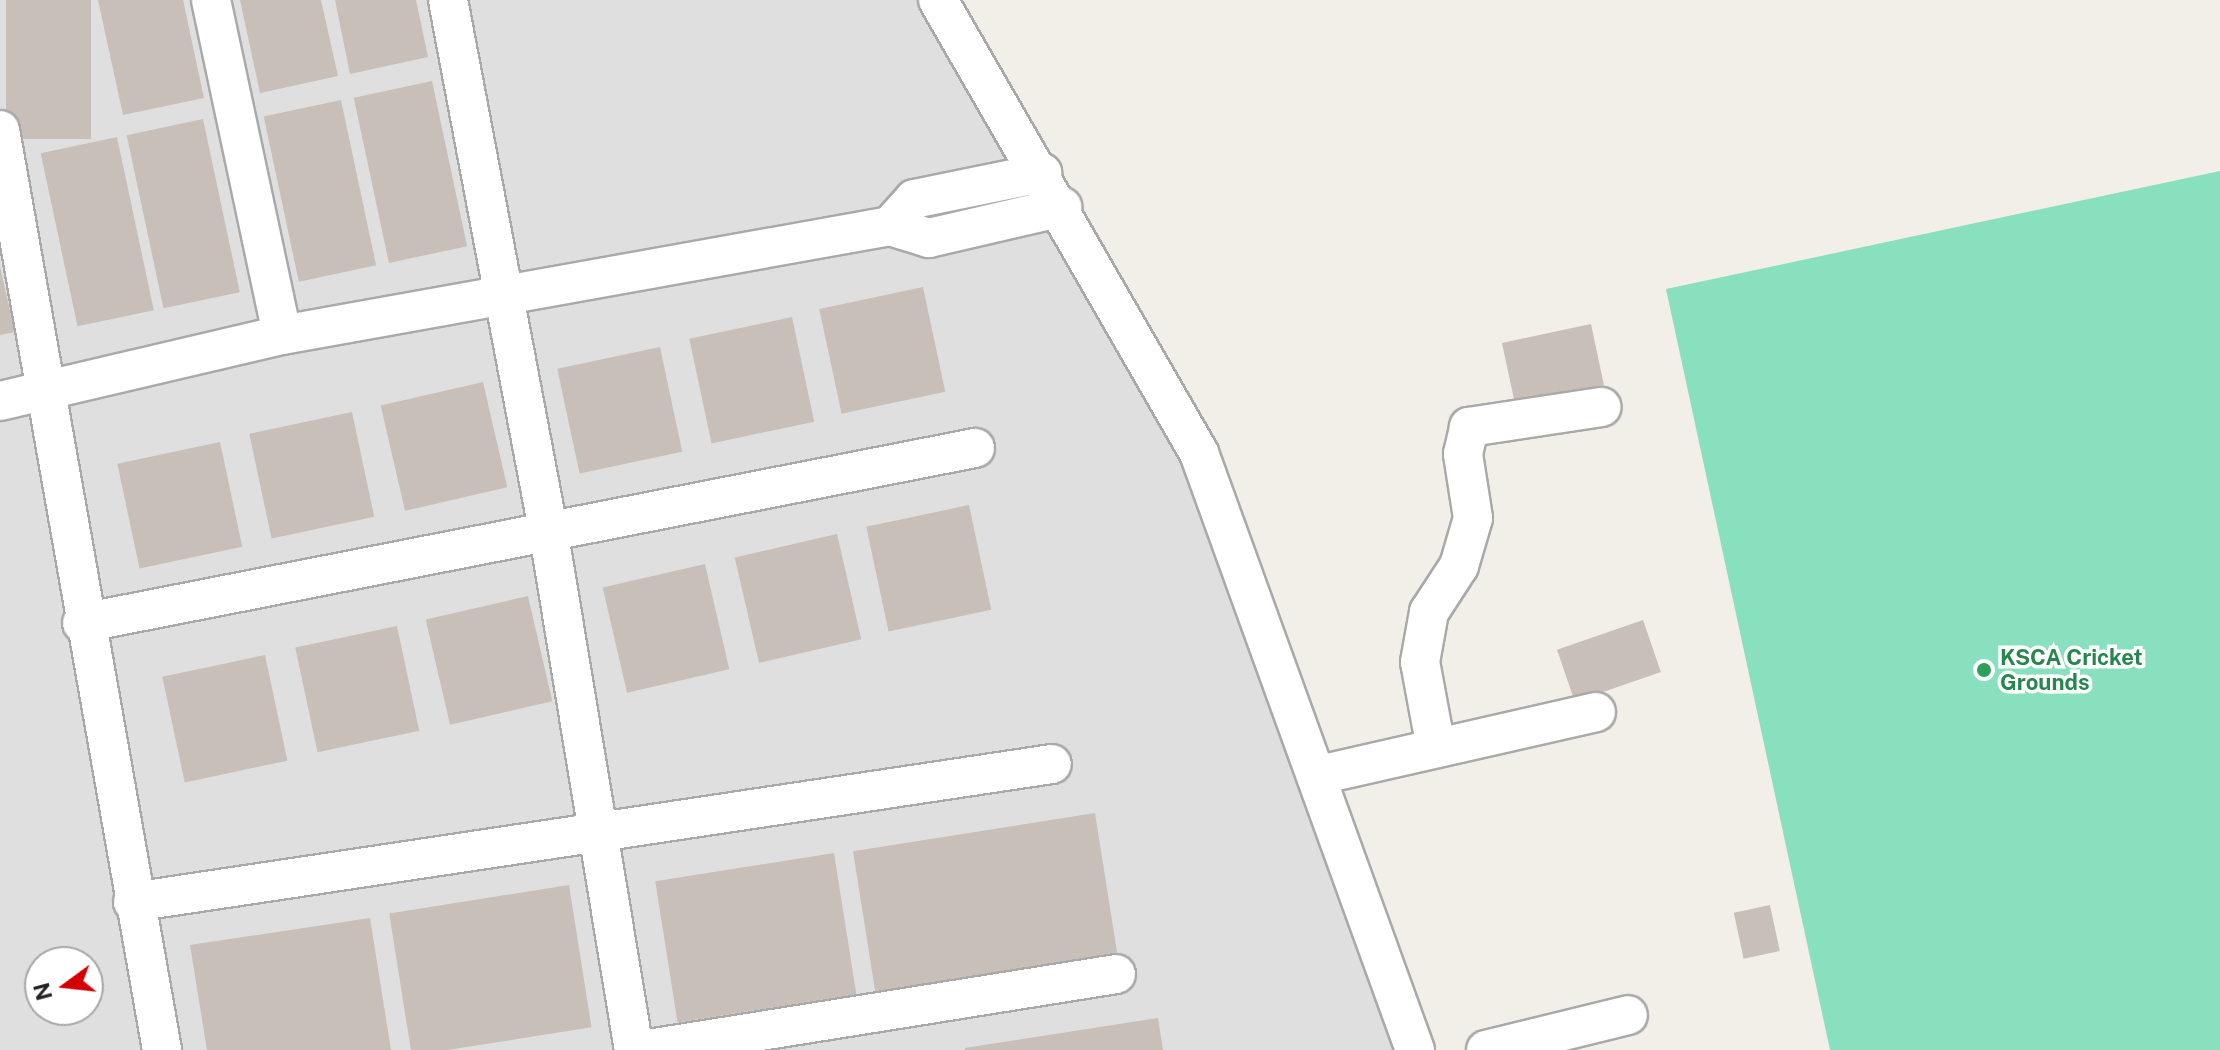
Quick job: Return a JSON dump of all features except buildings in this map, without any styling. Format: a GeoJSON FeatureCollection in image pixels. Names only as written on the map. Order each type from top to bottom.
{"type":"FeatureCollection","features":[{"type":"Feature","properties":{"kind":"street"},"geometry":{"type":"LineString","coordinates":[[211,0],[282,335]]}},
{"type":"Feature","properties":{"kind":"street"},"geometry":{"type":"LineString","coordinates":[[448,0],[548,529],[602,835],[634,1050]]}},
{"type":"Feature","properties":{"kind":"street"},"geometry":{"type":"LineString","coordinates":[[938,0],[1062,207],[1199,453],[1319,775],[1415,1050]]}},
{"type":"Feature","properties":{"kind":"street"},"geometry":{"type":"LineString","coordinates":[[0,130],[50,392],[82,623],[162,1050]]}},
{"type":"Feature","properties":{"kind":"street"},"geometry":{"type":"LineString","coordinates":[[890,226],[914,199],[1042,173]]}},
{"type":"Feature","properties":{"kind":"street"},"geometry":{"type":"LineString","coordinates":[[0,401],[50,392],[282,335],[890,226],[929,238],[1062,207]]}},
{"type":"Feature","properties":{"kind":"street"},"geometry":{"type":"LineString","coordinates":[[1436,748],[1420,662],[1429,612],[1459,566],[1473,518],[1463,454],[1469,427],[1602,407]]}},
{"type":"Feature","properties":{"kind":"street"},"geometry":{"type":"LineString","coordinates":[[82,623],[548,529],[975,448]]}},
{"type":"Feature","properties":{"kind":"street"},"geometry":{"type":"LineString","coordinates":[[1319,775],[1596,712]]}},
{"type":"Feature","properties":{"kind":"street"},"geometry":{"type":"LineString","coordinates":[[133,902],[602,835],[1052,764]]}},
{"type":"Feature","properties":{"kind":"street"},"geometry":{"type":"LineString","coordinates":[[642,1050],[1116,974]]}},
{"type":"Feature","properties":{"kind":"street"},"geometry":{"type":"LineString","coordinates":[[1486,1050],[1628,1015]]}},
{"type":"Feature","properties":{"kind":"shaded area"},"geometry":{"type":"Polygon","coordinates":[[[0,0],[937,0],[1185,446],[1401,1050],[0,1050],[0,0]]]}},
{"type":"Feature","properties":{"kind":"green space","name":"KSCA Cricket Grounds"},"geometry":{"type":"Polygon","coordinates":[[[2220,171],[2220,1050],[1830,1050],[1666,289],[2220,171]]]}},
{"type":"Feature","properties":{"kind":"place","name":"KSCA Cricket Grounds"},"geometry":{"type":"Point","coordinates":[1984,670]}}]}
